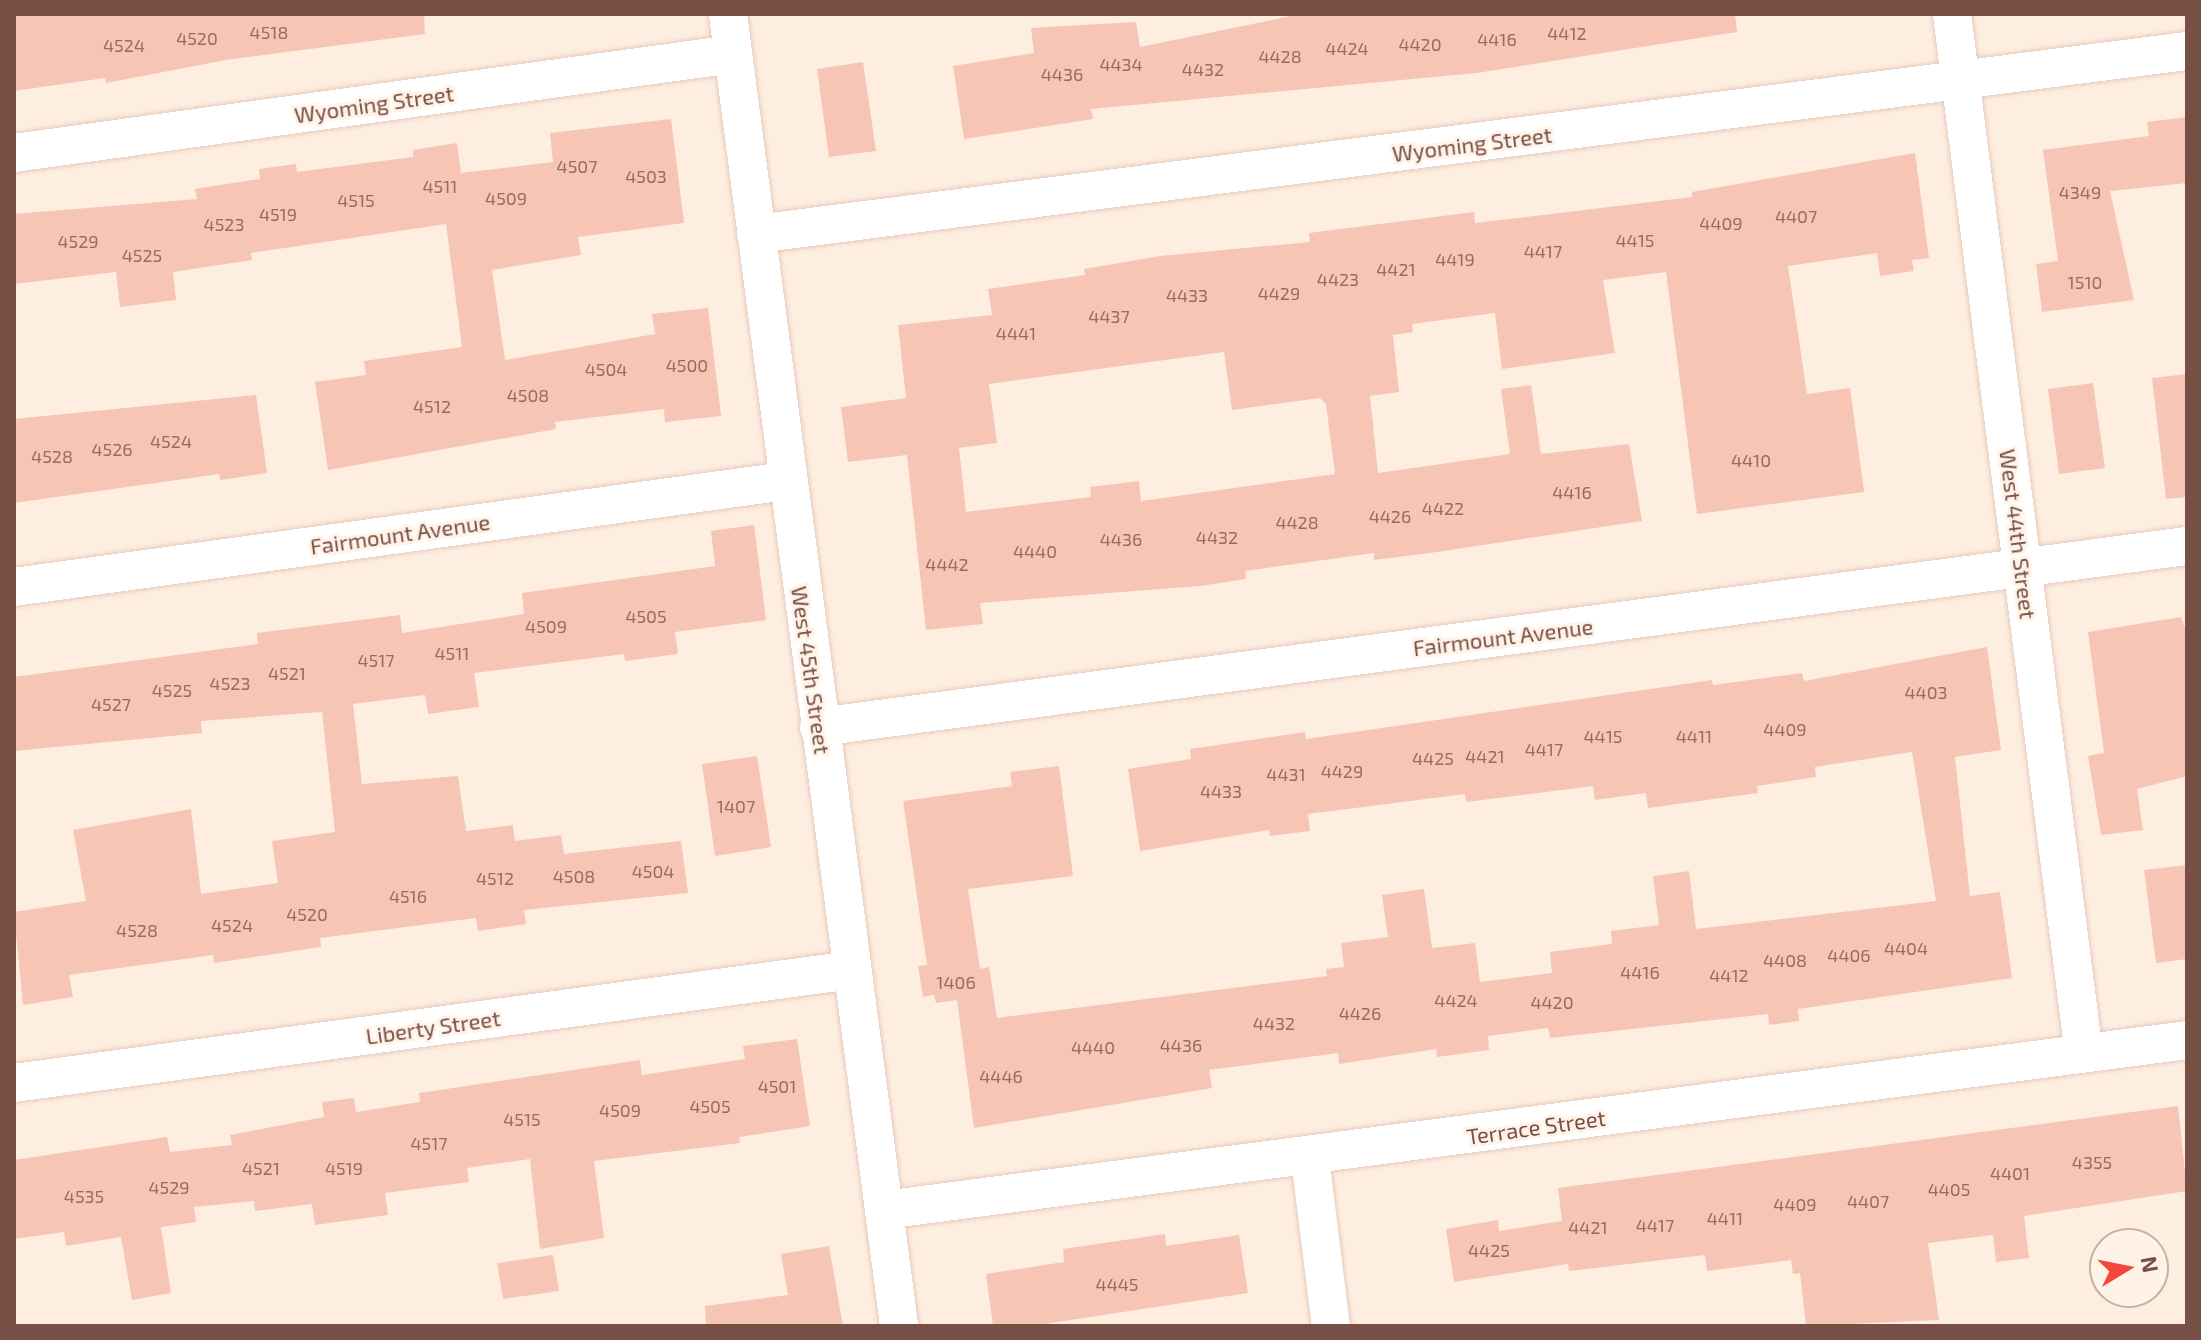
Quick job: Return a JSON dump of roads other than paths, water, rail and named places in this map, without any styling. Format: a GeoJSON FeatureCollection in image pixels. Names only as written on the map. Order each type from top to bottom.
{"type":"FeatureCollection","features":[{"type":"Feature","properties":{"kind":"street","name":"West 45th Street"},"geometry":{"type":"LineString","coordinates":[[728,14],[786,481],[899,1326]]}},
{"type":"Feature","properties":{"kind":"street","name":"West 44th Street"},"geometry":{"type":"LineString","coordinates":[[1952,14],[2084,1054]]}},
{"type":"Feature","properties":{"kind":"street","name":"Wyoming Street"},"geometry":{"type":"LineString","coordinates":[[756,234],[2187,51]]}},
{"type":"Feature","properties":{"kind":"street","name":"Wyoming Street"},"geometry":{"type":"LineString","coordinates":[[14,153],[733,54]]}},
{"type":"Feature","properties":{"kind":"street","name":"Fairmount Avenue"},"geometry":{"type":"LineString","coordinates":[[14,587],[786,481]]}},
{"type":"Feature","properties":{"kind":"street","name":"Fairmount Avenue"},"geometry":{"type":"LineString","coordinates":[[819,727],[2187,546]]}},
{"type":"Feature","properties":{"kind":"street","name":"Liberty Street"},"geometry":{"type":"LineString","coordinates":[[14,1083],[852,970]]}},
{"type":"Feature","properties":{"kind":"street","name":"Terrace Street"},"geometry":{"type":"LineString","coordinates":[[884,1210],[1310,1158],[2187,1040]]}},
{"type":"Feature","properties":{"kind":"street"},"geometry":{"type":"LineString","coordinates":[[1310,1158],[1331,1326]]}}]}
